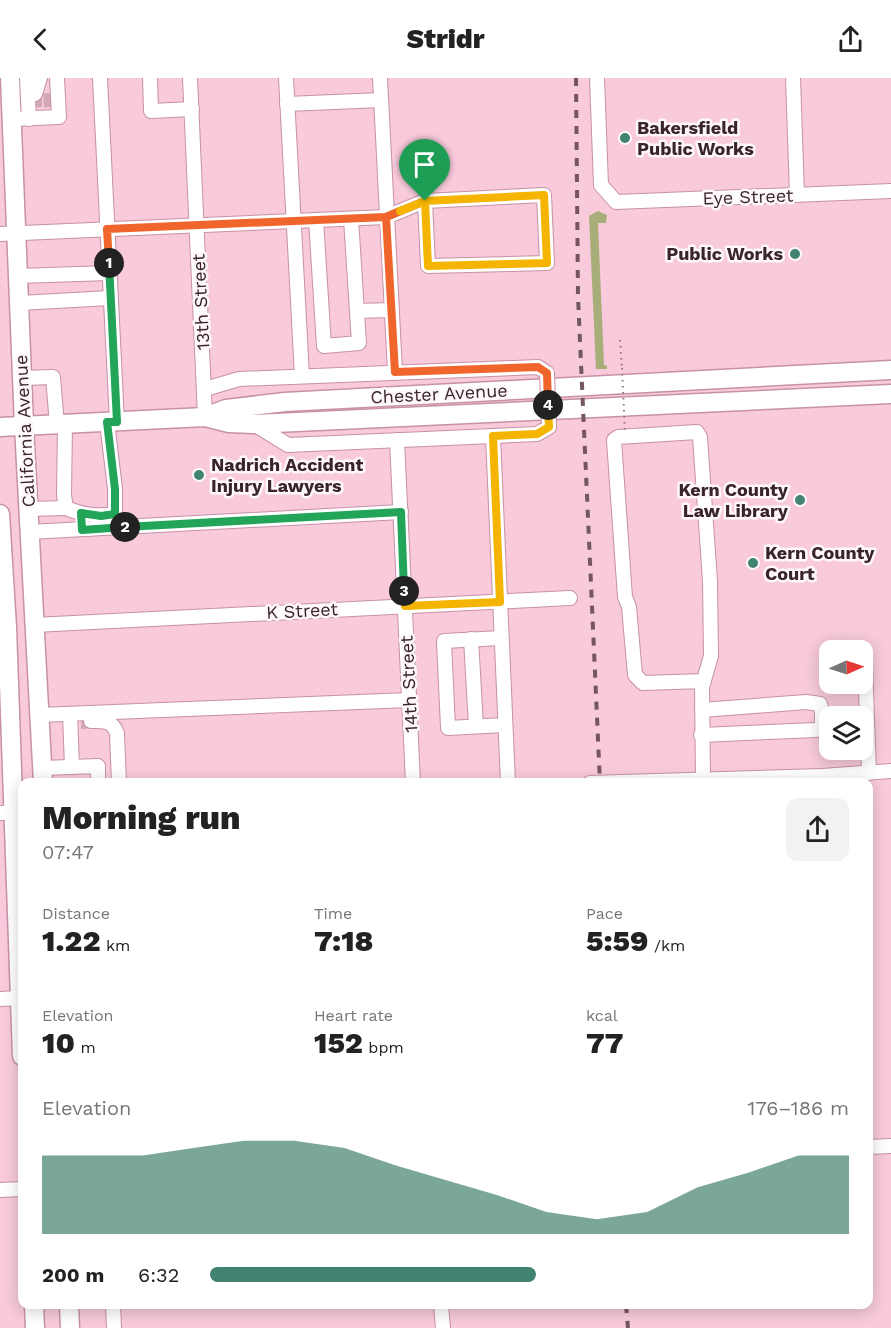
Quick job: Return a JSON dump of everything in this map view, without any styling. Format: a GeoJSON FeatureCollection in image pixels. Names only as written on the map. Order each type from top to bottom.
{"type":"FeatureCollection","features":[{"type":"Feature","properties":{"kind":"main road","name":"California Avenue"},"geometry":{"type":"LineString","coordinates":[[10,78],[37,106],[8,234],[18,276],[20,303],[42,775]]}},
{"type":"Feature","properties":{"kind":"main road","name":"Chester Avenue"},"geometry":{"type":"LineString","coordinates":[[205,417],[226,409],[285,402],[891,370]]}},
{"type":"Feature","properties":{"kind":"main road","name":"Chester Avenue"},"geometry":{"type":"LineString","coordinates":[[0,427],[205,417],[229,423],[254,424],[891,394]]}},
{"type":"Feature","properties":{"kind":"main road","name":"California Avenue"},"geometry":{"type":"LineString","coordinates":[[0,514],[18,952]]}},
{"type":"Feature","properties":{"kind":"main road"},"geometry":{"type":"LineString","coordinates":[[34,1309],[35,1328]]}},
{"type":"Feature","properties":{"kind":"main road"},"geometry":{"type":"LineString","coordinates":[[69,1309],[70,1328]]}},
{"type":"Feature","properties":{"kind":"street"},"geometry":{"type":"LineString","coordinates":[[27,78],[37,106],[59,117],[57,78]]}},
{"type":"Feature","properties":{"kind":"street"},"geometry":{"type":"LineString","coordinates":[[37,106],[42,78]]}},
{"type":"Feature","properties":{"kind":"street"},"geometry":{"type":"LineString","coordinates":[[28,509],[66,508],[101,516],[115,514],[110,298],[100,78]]}},
{"type":"Feature","properties":{"kind":"street"},"geometry":{"type":"LineString","coordinates":[[150,78],[151,111],[192,109]]}},
{"type":"Feature","properties":{"kind":"street","name":"13th Street"},"geometry":{"type":"LineString","coordinates":[[190,78],[205,417]]}},
{"type":"Feature","properties":{"kind":"street"},"geometry":{"type":"LineString","coordinates":[[285,78],[303,376]]}},
{"type":"Feature","properties":{"kind":"street","name":"Eye Street"},"geometry":{"type":"LineString","coordinates":[[597,78],[601,185],[616,202],[891,191]]}},
{"type":"Feature","properties":{"kind":"street"},"geometry":{"type":"LineString","coordinates":[[793,78],[797,195]]}},
{"type":"Feature","properties":{"kind":"street"},"geometry":{"type":"LineString","coordinates":[[380,80],[395,372]]}},
{"type":"Feature","properties":{"kind":"street"},"geometry":{"type":"LineString","coordinates":[[287,104],[381,100]]}},
{"type":"Feature","properties":{"kind":"street"},"geometry":{"type":"LineString","coordinates":[[8,234],[386,217],[425,201],[544,195],[547,263],[428,266],[425,201]]}},
{"type":"Feature","properties":{"kind":"street"},"geometry":{"type":"LineString","coordinates":[[316,220],[324,346],[359,343],[351,219]]}},
{"type":"Feature","properties":{"kind":"street"},"geometry":{"type":"LineString","coordinates":[[18,276],[109,273]]}},
{"type":"Feature","properties":{"kind":"street"},"geometry":{"type":"LineString","coordinates":[[20,303],[110,298]]}},
{"type":"Feature","properties":{"kind":"street"},"geometry":{"type":"LineString","coordinates":[[357,311],[392,310]]}},
{"type":"Feature","properties":{"kind":"street"},"geometry":{"type":"LineString","coordinates":[[205,389],[239,379],[303,376],[538,367],[547,373],[549,427],[537,434],[288,445],[254,424]]}},
{"type":"Feature","properties":{"kind":"street"},"geometry":{"type":"LineString","coordinates":[[22,378],[53,377],[61,424],[66,508]]}},
{"type":"Feature","properties":{"kind":"street"},"geometry":{"type":"LineString","coordinates":[[703,778],[702,710],[704,681],[711,656],[710,591],[700,437],[697,432],[679,432],[618,437],[614,440],[625,597],[629,607],[635,675],[643,684],[704,681]]}},
{"type":"Feature","properties":{"kind":"street"},"geometry":{"type":"LineString","coordinates":[[493,436],[508,778]]}},
{"type":"Feature","properties":{"kind":"street","name":"14th Street"},"geometry":{"type":"LineString","coordinates":[[398,440],[414,778]]}},
{"type":"Feature","properties":{"kind":"street"},"geometry":{"type":"LineString","coordinates":[[29,532],[401,512]]}},
{"type":"Feature","properties":{"kind":"street"},"geometry":{"type":"LineString","coordinates":[[81,513],[82,530]]}},
{"type":"Feature","properties":{"kind":"street","name":"K Street"},"geometry":{"type":"LineString","coordinates":[[34,625],[570,598]]}},
{"type":"Feature","properties":{"kind":"street"},"geometry":{"type":"LineString","coordinates":[[501,638],[444,641],[448,728],[505,725]]}},
{"type":"Feature","properties":{"kind":"street"},"geometry":{"type":"LineString","coordinates":[[471,639],[476,726]]}},
{"type":"Feature","properties":{"kind":"street"},"geometry":{"type":"LineString","coordinates":[[866,694],[869,772]]}},
{"type":"Feature","properties":{"kind":"street"},"geometry":{"type":"LineString","coordinates":[[77,720],[409,700]]}},
{"type":"Feature","properties":{"kind":"street"},"geometry":{"type":"LineString","coordinates":[[701,735],[816,730],[822,727],[820,704],[806,702],[702,710]]}},
{"type":"Feature","properties":{"kind":"street"},"geometry":{"type":"LineString","coordinates":[[39,716],[105,721],[115,727],[119,778]]}},
{"type":"Feature","properties":{"kind":"street"},"geometry":{"type":"LineString","coordinates":[[72,767],[77,720]]}},
{"type":"Feature","properties":{"kind":"street"},"geometry":{"type":"LineString","coordinates":[[42,775],[72,767],[98,766],[99,778]]}},
{"type":"Feature","properties":{"kind":"street"},"geometry":{"type":"LineString","coordinates":[[105,778],[119,767]]}},
{"type":"Feature","properties":{"kind":"street"},"geometry":{"type":"LineString","coordinates":[[743,778],[891,771]]}},
{"type":"Feature","properties":{"kind":"street"},"geometry":{"type":"LineString","coordinates":[[0,999],[18,998]]}},
{"type":"Feature","properties":{"kind":"street"},"geometry":{"type":"LineString","coordinates":[[873,1147],[891,1146]]}},
{"type":"Feature","properties":{"kind":"street"},"geometry":{"type":"LineString","coordinates":[[0,1190],[18,1189]]}},
{"type":"Feature","properties":{"kind":"street"},"geometry":{"type":"LineString","coordinates":[[113,1309],[114,1328]]}},
{"type":"Feature","properties":{"kind":"street"},"geometry":{"type":"LineString","coordinates":[[441,1309],[443,1328]]}},
{"type":"Feature","properties":{"kind":"path"},"geometry":{"type":"LineString","coordinates":[[620,340],[625,433]]}},
{"type":"Feature","properties":{"kind":"green space"},"geometry":{"type":"Polygon","coordinates":[[[598,211],[607,215],[606,223],[598,223],[604,365],[607,369],[596,369],[589,216],[598,211]]]}},
{"type":"Feature","properties":{"kind":"tunnel"},"geometry":{"type":"LineString","coordinates":[[50,93],[51,107]]}},
{"type":"Feature","properties":{"kind":"tunnel"},"geometry":{"type":"LineString","coordinates":[[35,94],[35,107]]}},
{"type":"Feature","properties":{"kind":"tunnel"},"geometry":{"type":"LineString","coordinates":[[81,722],[87,722]]}},
{"type":"Feature","properties":{"kind":"railway"},"geometry":{"type":"LineString","coordinates":[[576,78],[578,297],[600,778]]}},
{"type":"Feature","properties":{"kind":"railway"},"geometry":{"type":"LineString","coordinates":[[626,1309],[628,1328]]}},
{"type":"Feature","properties":{"kind":"place","name":"Bakersfield Public Works"},"geometry":{"type":"Point","coordinates":[625,138]}},
{"type":"Feature","properties":{"kind":"place","name":"Public Works"},"geometry":{"type":"Point","coordinates":[795,254]}},
{"type":"Feature","properties":{"kind":"place","name":"Nadrich Accident Injury Lawyers"},"geometry":{"type":"Point","coordinates":[199,475]}},
{"type":"Feature","properties":{"kind":"place","name":"Kern County Law Library"},"geometry":{"type":"Point","coordinates":[800,500]}},
{"type":"Feature","properties":{"kind":"place","name":"Kern County Court"},"geometry":{"type":"Point","coordinates":[753,563]}},
{"type":"Feature","properties":{"kind":"route"},"geometry":{"type":"LineString","coordinates":[[425,201],[386,217],[107,229],[117,422],[107,422],[115,489],[115,514],[101,516],[81,513],[82,530],[401,512],[405,606],[500,602],[493,436],[537,434],[549,427],[547,373],[538,367],[395,372],[386,217],[425,201],[428,266],[547,263],[544,195],[425,201]]}}]}
